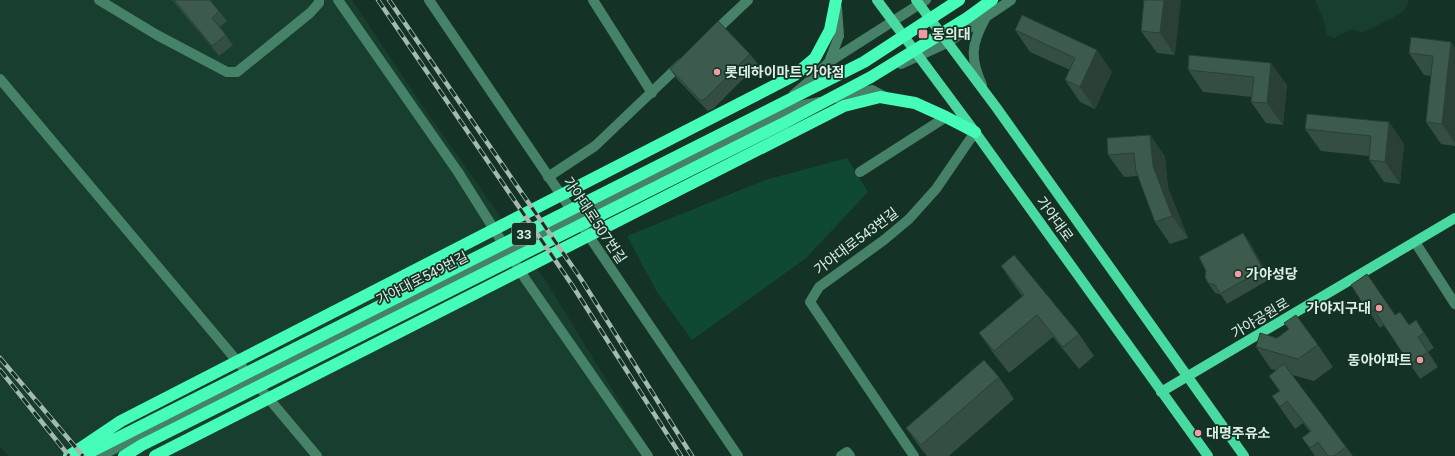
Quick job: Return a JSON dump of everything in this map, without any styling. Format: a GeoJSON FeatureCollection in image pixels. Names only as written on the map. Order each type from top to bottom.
{"type":"FeatureCollection","features":[{"type":"Feature","properties":{"kind":"highway","name":"33"},"geometry":{"type":"LineString","coordinates":[[82,456],[130,430],[857,66],[959,0]]}},
{"type":"Feature","properties":{"kind":"highway","name":"33"},"geometry":{"type":"LineString","coordinates":[[124,456],[871,77],[967,18],[992,0]]}},
{"type":"Feature","properties":{"kind":"highway"},"geometry":{"type":"LineString","coordinates":[[69,456],[121,421],[795,75],[815,58],[830,30],[836,1]]}},
{"type":"Feature","properties":{"kind":"highway"},"geometry":{"type":"LineString","coordinates":[[155,456],[844,106],[880,97],[915,104],[946,117],[975,132]]}},
{"type":"Feature","properties":{"kind":"main road","name":"가야대로"},"geometry":{"type":"LineString","coordinates":[[877,0],[975,132],[1208,456]]}},
{"type":"Feature","properties":{"kind":"main road","name":"가야대로"},"geometry":{"type":"LineString","coordinates":[[920,1],[948,43],[1098,249],[1244,456]]}},
{"type":"Feature","properties":{"kind":"main road","name":"가야공원로"},"geometry":{"type":"LineString","coordinates":[[1161,392],[1455,218]]}},
{"type":"Feature","properties":{"kind":"street"},"geometry":{"type":"LineString","coordinates":[[99,0],[157,35],[227,72],[237,72],[256,58],[310,13],[320,0]]}},
{"type":"Feature","properties":{"kind":"street"},"geometry":{"type":"LineString","coordinates":[[338,0],[458,172],[526,280],[648,456]]}},
{"type":"Feature","properties":{"kind":"street","name":"가야대로507번길"},"geometry":{"type":"LineString","coordinates":[[429,0],[738,456]]}},
{"type":"Feature","properties":{"kind":"street"},"geometry":{"type":"LineString","coordinates":[[594,0],[652,93]]}},
{"type":"Feature","properties":{"kind":"street"},"geometry":{"type":"LineString","coordinates":[[703,44],[748,0]]}},
{"type":"Feature","properties":{"kind":"street"},"geometry":{"type":"LineString","coordinates":[[757,125],[948,43],[1011,0]]}},
{"type":"Feature","properties":{"kind":"street"},"geometry":{"type":"LineString","coordinates":[[829,62],[839,36],[836,1]]}},
{"type":"Feature","properties":{"kind":"street"},"geometry":{"type":"LineString","coordinates":[[757,125],[813,78],[829,62],[920,1]]}},
{"type":"Feature","properties":{"kind":"street"},"geometry":{"type":"LineString","coordinates":[[986,17],[977,32],[974,43],[976,71],[986,94]]}},
{"type":"Feature","properties":{"kind":"street"},"geometry":{"type":"LineString","coordinates":[[548,177],[595,146],[691,55]]}},
{"type":"Feature","properties":{"kind":"street"},"geometry":{"type":"LineString","coordinates":[[0,79],[317,456]]}},
{"type":"Feature","properties":{"kind":"street"},"geometry":{"type":"LineString","coordinates":[[803,105],[872,90],[888,99]]}},
{"type":"Feature","properties":{"kind":"street"},"geometry":{"type":"LineString","coordinates":[[860,172],[946,117]]}},
{"type":"Feature","properties":{"kind":"street","name":"가야대로549번길"},"geometry":{"type":"LineString","coordinates":[[100,456],[757,125]]}},
{"type":"Feature","properties":{"kind":"street","name":"가야대로543번길"},"geometry":{"type":"LineString","coordinates":[[914,456],[810,302],[818,287],[879,244],[909,219],[936,189],[975,132]]}},
{"type":"Feature","properties":{"kind":"street"},"geometry":{"type":"LineString","coordinates":[[1415,242],[1455,304]]}},
{"type":"Feature","properties":{"kind":"street"},"geometry":{"type":"LineString","coordinates":[[841,456],[847,452],[850,456]]}},
{"type":"Feature","properties":{"kind":"shaded area"},"geometry":{"type":"Polygon","coordinates":[[[0,0],[352,0],[424,108],[546,281],[653,456],[8,456],[0,447],[0,0]]]}},
{"type":"Feature","properties":{"kind":"shaded area"},"geometry":{"type":"Polygon","coordinates":[[[1315,0],[1408,0],[1408,3],[1404,11],[1362,33],[1352,29],[1334,38],[1326,35],[1324,21],[1315,0]]]}},
{"type":"Feature","properties":{"kind":"shaded area"},"geometry":{"type":"Polygon","coordinates":[[[847,158],[868,192],[806,258],[692,340],[657,292],[627,236],[765,180],[847,158]]]}},
{"type":"Feature","properties":{"kind":"building"},"geometry":{"type":"Polygon","coordinates":[[[174,0],[210,0],[219,11],[212,18],[226,35],[212,46],[174,0]]]}},
{"type":"Feature","properties":{"kind":"building"},"geometry":{"type":"Polygon","coordinates":[[[1144,0],[1164,0],[1160,33],[1141,31],[1144,0]]]}},
{"type":"Feature","properties":{"kind":"building"},"geometry":{"type":"Polygon","coordinates":[[[1022,15],[1097,50],[1080,87],[1065,80],[1075,58],[1015,30],[1022,15]]]}},
{"type":"Feature","properties":{"kind":"building","name":"롯데하이마트 가야점"},"geometry":{"type":"Polygon","coordinates":[[[718,21],[750,54],[706,98],[701,101],[670,69],[718,21]]]}},
{"type":"Feature","properties":{"kind":"building"},"geometry":{"type":"Polygon","coordinates":[[[1411,37],[1451,42],[1442,124],[1426,122],[1433,56],[1409,53],[1411,37]]]}},
{"type":"Feature","properties":{"kind":"building"},"geometry":{"type":"Polygon","coordinates":[[[1189,55],[1271,63],[1267,103],[1251,102],[1254,77],[1188,70],[1189,55]]]}},
{"type":"Feature","properties":{"kind":"building"},"geometry":{"type":"Polygon","coordinates":[[[1307,114],[1389,122],[1385,162],[1369,160],[1371,136],[1305,129],[1307,114]]]}},
{"type":"Feature","properties":{"kind":"building"},"geometry":{"type":"Polygon","coordinates":[[[1150,135],[1153,166],[1172,216],[1155,222],[1136,171],[1134,153],[1108,155],[1107,138],[1150,135]]]}},
{"type":"Feature","properties":{"kind":"building","name":"가야성당"},"geometry":{"type":"Polygon","coordinates":[[[1243,233],[1263,269],[1220,294],[1215,285],[1208,283],[1205,277],[1206,271],[1199,257],[1243,233]]]}},
{"type":"Feature","properties":{"kind":"building"},"geometry":{"type":"Polygon","coordinates":[[[1014,255],[1079,334],[1063,347],[1037,315],[994,351],[979,333],[1024,295],[1001,266],[1014,255]]]}},
{"type":"Feature","properties":{"kind":"building"},"geometry":{"type":"Polygon","coordinates":[[[1367,274],[1395,315],[1400,312],[1409,325],[1416,320],[1424,333],[1418,337],[1428,352],[1410,364],[1374,310],[1369,313],[1351,285],[1367,274]]]}},
{"type":"Feature","properties":{"kind":"building"},"geometry":{"type":"Polygon","coordinates":[[[1296,315],[1318,345],[1298,359],[1256,347],[1260,333],[1277,338],[1289,329],[1284,323],[1296,315]]]}},
{"type":"Feature","properties":{"kind":"building"},"geometry":{"type":"Polygon","coordinates":[[[984,360],[999,377],[921,445],[906,428],[984,360]]]}},
{"type":"Feature","properties":{"kind":"building"},"geometry":{"type":"Polygon","coordinates":[[[1284,364],[1346,447],[1334,456],[1328,456],[1318,442],[1310,448],[1302,438],[1311,431],[1287,401],[1280,407],[1272,396],[1280,391],[1269,376],[1284,364]]]}},
{"type":"Feature","properties":{"kind":"railway"},"geometry":{"type":"LineString","coordinates":[[378,0],[572,285],[681,456]]}},
{"type":"Feature","properties":{"kind":"railway"},"geometry":{"type":"LineString","coordinates":[[389,0],[581,279],[692,456]]}},
{"type":"Feature","properties":{"kind":"railway"},"geometry":{"type":"LineString","coordinates":[[0,358],[83,456]]}},
{"type":"Feature","properties":{"kind":"railway"},"geometry":{"type":"LineString","coordinates":[[0,370],[69,456]]}},
{"type":"Feature","properties":{"kind":"place","name":"동의대"},"geometry":{"type":"Point","coordinates":[923,34]}},
{"type":"Feature","properties":{"kind":"place","name":"롯데하이마트 가야점"},"geometry":{"type":"Point","coordinates":[717,72]}},
{"type":"Feature","properties":{"kind":"place","name":"가야성당"},"geometry":{"type":"Point","coordinates":[1238,274]}},
{"type":"Feature","properties":{"kind":"place","name":"가야지구대"},"geometry":{"type":"Point","coordinates":[1379,308]}},
{"type":"Feature","properties":{"kind":"place","name":"동아아파트"},"geometry":{"type":"Point","coordinates":[1420,360]}},
{"type":"Feature","properties":{"kind":"place","name":"대명주유소"},"geometry":{"type":"Point","coordinates":[1198,433]}}]}
